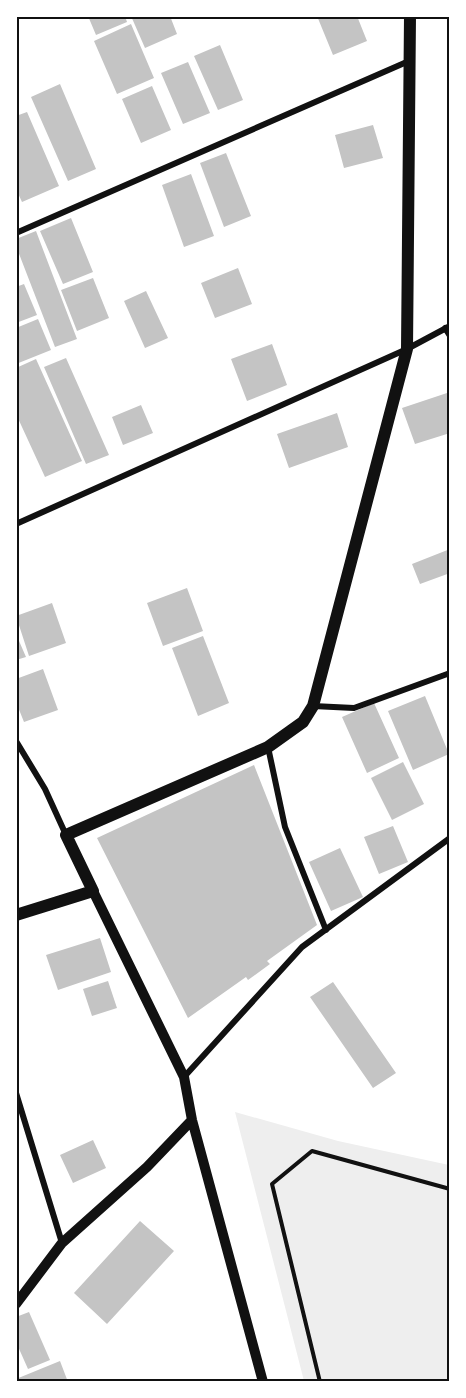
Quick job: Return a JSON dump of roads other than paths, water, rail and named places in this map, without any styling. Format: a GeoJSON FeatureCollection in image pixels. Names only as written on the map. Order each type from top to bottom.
{"type":"FeatureCollection","features":[{"type":"Feature","properties":{"kind":"main road"},"geometry":{"type":"LineString","coordinates":[[16,915],[93,891],[66,835],[268,747],[303,722],[313,706],[406,349],[410,16]]}},
{"type":"Feature","properties":{"kind":"street"},"geometry":{"type":"LineString","coordinates":[[16,233],[409,61]]}},
{"type":"Feature","properties":{"kind":"street"},"geometry":{"type":"LineString","coordinates":[[16,524],[406,349],[448,327],[450,336]]}},
{"type":"Feature","properties":{"kind":"street"},"geometry":{"type":"LineString","coordinates":[[313,706],[354,708],[450,673]]}},
{"type":"Feature","properties":{"kind":"street"},"geometry":{"type":"LineString","coordinates":[[16,741],[45,789],[66,835]]}},
{"type":"Feature","properties":{"kind":"street"},"geometry":{"type":"LineString","coordinates":[[268,747],[285,827],[326,930]]}},
{"type":"Feature","properties":{"kind":"street"},"geometry":{"type":"LineString","coordinates":[[184,1077],[302,947],[450,838]]}},
{"type":"Feature","properties":{"kind":"street"},"geometry":{"type":"LineString","coordinates":[[93,891],[184,1077],[192,1120],[263,1382]]}},
{"type":"Feature","properties":{"kind":"street"},"geometry":{"type":"LineString","coordinates":[[16,1093],[62,1243]]}},
{"type":"Feature","properties":{"kind":"street"},"geometry":{"type":"LineString","coordinates":[[16,1304],[62,1243],[147,1167],[192,1120]]}}]}
